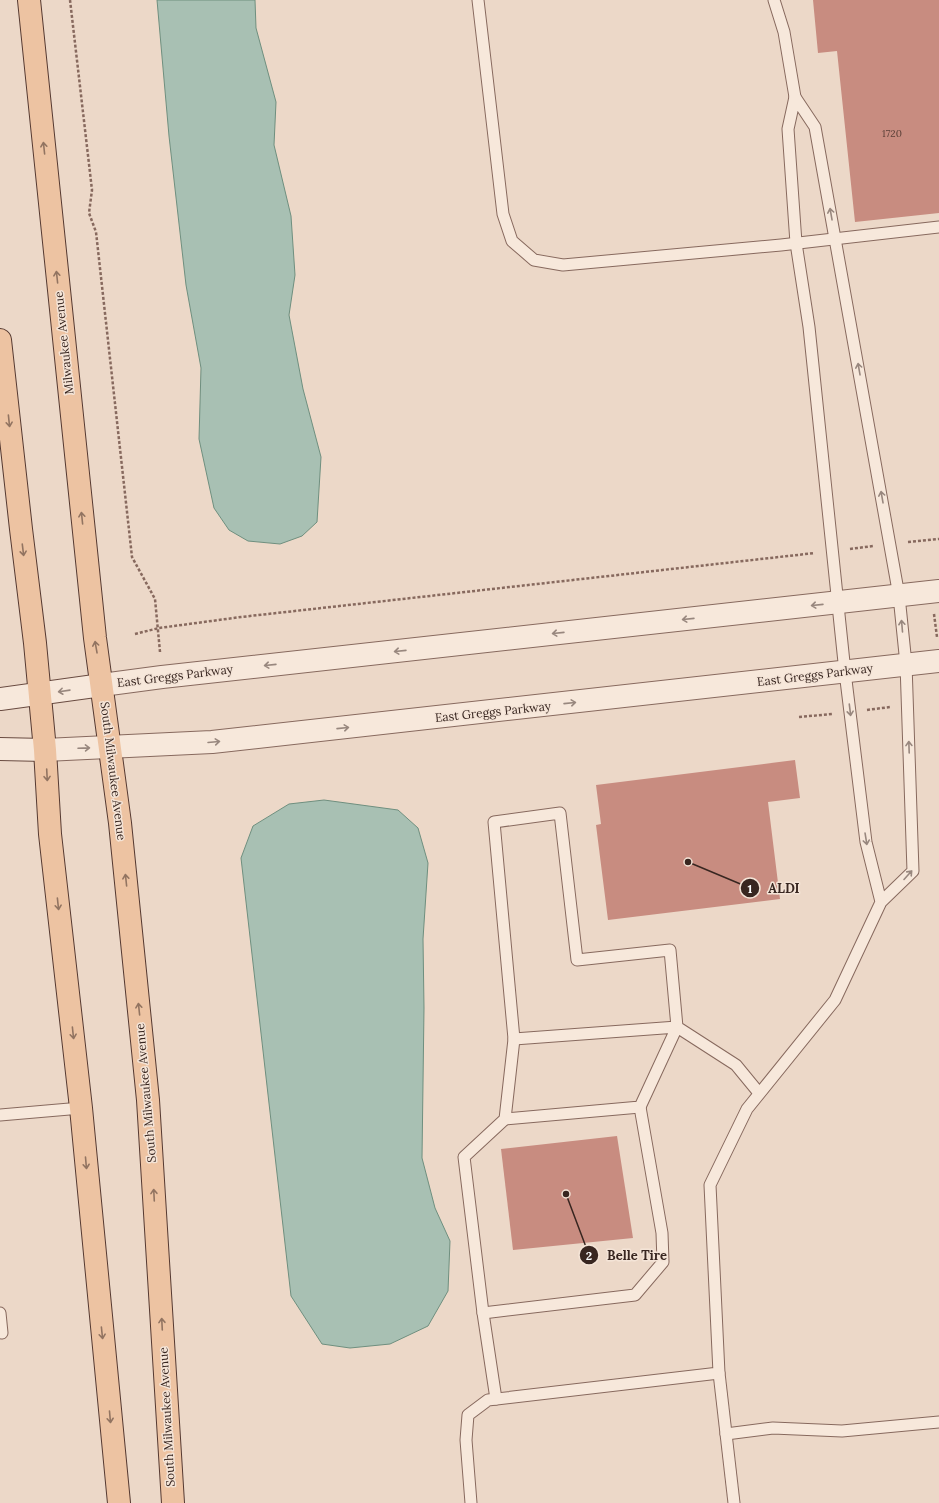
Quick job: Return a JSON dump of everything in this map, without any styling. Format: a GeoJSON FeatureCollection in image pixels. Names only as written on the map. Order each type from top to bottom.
{"type":"FeatureCollection","features":[{"type":"Feature","properties":{"kind":"main road","name":"Milwaukee Avenue"},"geometry":{"type":"LineString","coordinates":[[29,0],[95,638],[102,685]]}},
{"type":"Feature","properties":{"kind":"main road"},"geometry":{"type":"LineString","coordinates":[[0,340],[35,643],[45,750],[50,834],[81,1108],[119,1503]]}},
{"type":"Feature","properties":{"kind":"main road","name":"South Milwaukee Avenue"},"geometry":{"type":"LineString","coordinates":[[102,685],[120,823],[148,1100],[173,1503]]}},
{"type":"Feature","properties":{"kind":"street","name":"East Greggs Parkway"},"geometry":{"type":"LineString","coordinates":[[0,699],[186,674],[939,591]]}},
{"type":"Feature","properties":{"kind":"street","name":"East Greggs Parkway"},"geometry":{"type":"LineString","coordinates":[[0,749],[45,750],[212,742],[939,661]]}},
{"type":"Feature","properties":{"kind":"lane"},"geometry":{"type":"LineString","coordinates":[[478,0],[502,214],[512,241],[534,260],[563,265],[836,240],[939,227]]}},
{"type":"Feature","properties":{"kind":"lane"},"geometry":{"type":"LineString","coordinates":[[774,0],[784,32],[795,97],[788,129],[796,243],[809,327],[839,602],[845,672],[866,842],[881,902]]}},
{"type":"Feature","properties":{"kind":"lane"},"geometry":{"type":"LineString","coordinates":[[734,1503],[719,1373],[710,1185],[747,1109],[835,1000],[881,902],[913,871],[906,664],[899,596],[815,127],[795,97]]}},
{"type":"Feature","properties":{"kind":"lane"},"geometry":{"type":"LineString","coordinates":[[483,1313],[635,1296],[663,1262],[662,1233],[640,1107],[677,1027],[670,950],[577,960],[560,813],[494,822],[514,1039],[505,1119]]}},
{"type":"Feature","properties":{"kind":"lane"},"geometry":{"type":"LineString","coordinates":[[514,1039],[677,1027],[736,1065],[760,1093]]}},
{"type":"Feature","properties":{"kind":"lane"},"geometry":{"type":"LineString","coordinates":[[496,1399],[483,1313],[464,1157],[505,1119],[640,1107]]}},
{"type":"Feature","properties":{"kind":"lane"},"geometry":{"type":"LineString","coordinates":[[0,1115],[81,1108]]}},
{"type":"Feature","properties":{"kind":"lane"},"geometry":{"type":"LineString","coordinates":[[0,1313],[2,1334]]}},
{"type":"Feature","properties":{"kind":"lane"},"geometry":{"type":"LineString","coordinates":[[471,1503],[466,1440],[468,1415],[488,1400],[719,1373]]}},
{"type":"Feature","properties":{"kind":"lane"},"geometry":{"type":"LineString","coordinates":[[726,1434],[773,1428],[842,1431],[939,1422]]}},
{"type":"Feature","properties":{"kind":"path"},"geometry":{"type":"LineString","coordinates":[[70,0],[92,190],[89,213],[96,232],[132,557],[155,599],[159,628],[160,652]]}},
{"type":"Feature","properties":{"kind":"path"},"geometry":{"type":"LineString","coordinates":[[135,634],[159,628],[472,590],[939,539]]}},
{"type":"Feature","properties":{"kind":"shaded area"},"geometry":{"type":"Polygon","coordinates":[[[157,0],[255,0],[256,28],[276,102],[274,145],[291,216],[295,275],[289,315],[303,389],[321,457],[317,522],[302,536],[280,544],[248,541],[229,530],[214,508],[199,439],[201,368],[186,285],[169,136],[157,0]]]}},
{"type":"Feature","properties":{"kind":"shaded area"},"geometry":{"type":"Polygon","coordinates":[[[324,800],[398,810],[418,828],[428,863],[423,939],[424,1008],[422,1158],[435,1208],[450,1241],[448,1291],[428,1326],[390,1344],[350,1348],[322,1344],[291,1296],[241,858],[253,826],[289,804],[324,800]]]}},
{"type":"Feature","properties":{"kind":"building"},"geometry":{"type":"Polygon","coordinates":[[[813,0],[939,0],[939,213],[855,222],[837,51],[818,53],[813,0]]]}},
{"type":"Feature","properties":{"kind":"building"},"geometry":{"type":"Polygon","coordinates":[[[795,760],[800,798],[768,802],[780,899],[608,920],[596,825],[601,824],[596,785],[795,760]]]}},
{"type":"Feature","properties":{"kind":"building"},"geometry":{"type":"Polygon","coordinates":[[[617,1136],[633,1238],[513,1250],[501,1149],[617,1136]]]}},
{"type":"Feature","properties":{"kind":"place","name":"ALDI"},"geometry":{"type":"Point","coordinates":[688,862]}},
{"type":"Feature","properties":{"kind":"place","name":"Belle Tire"},"geometry":{"type":"Point","coordinates":[566,1194]}}]}
